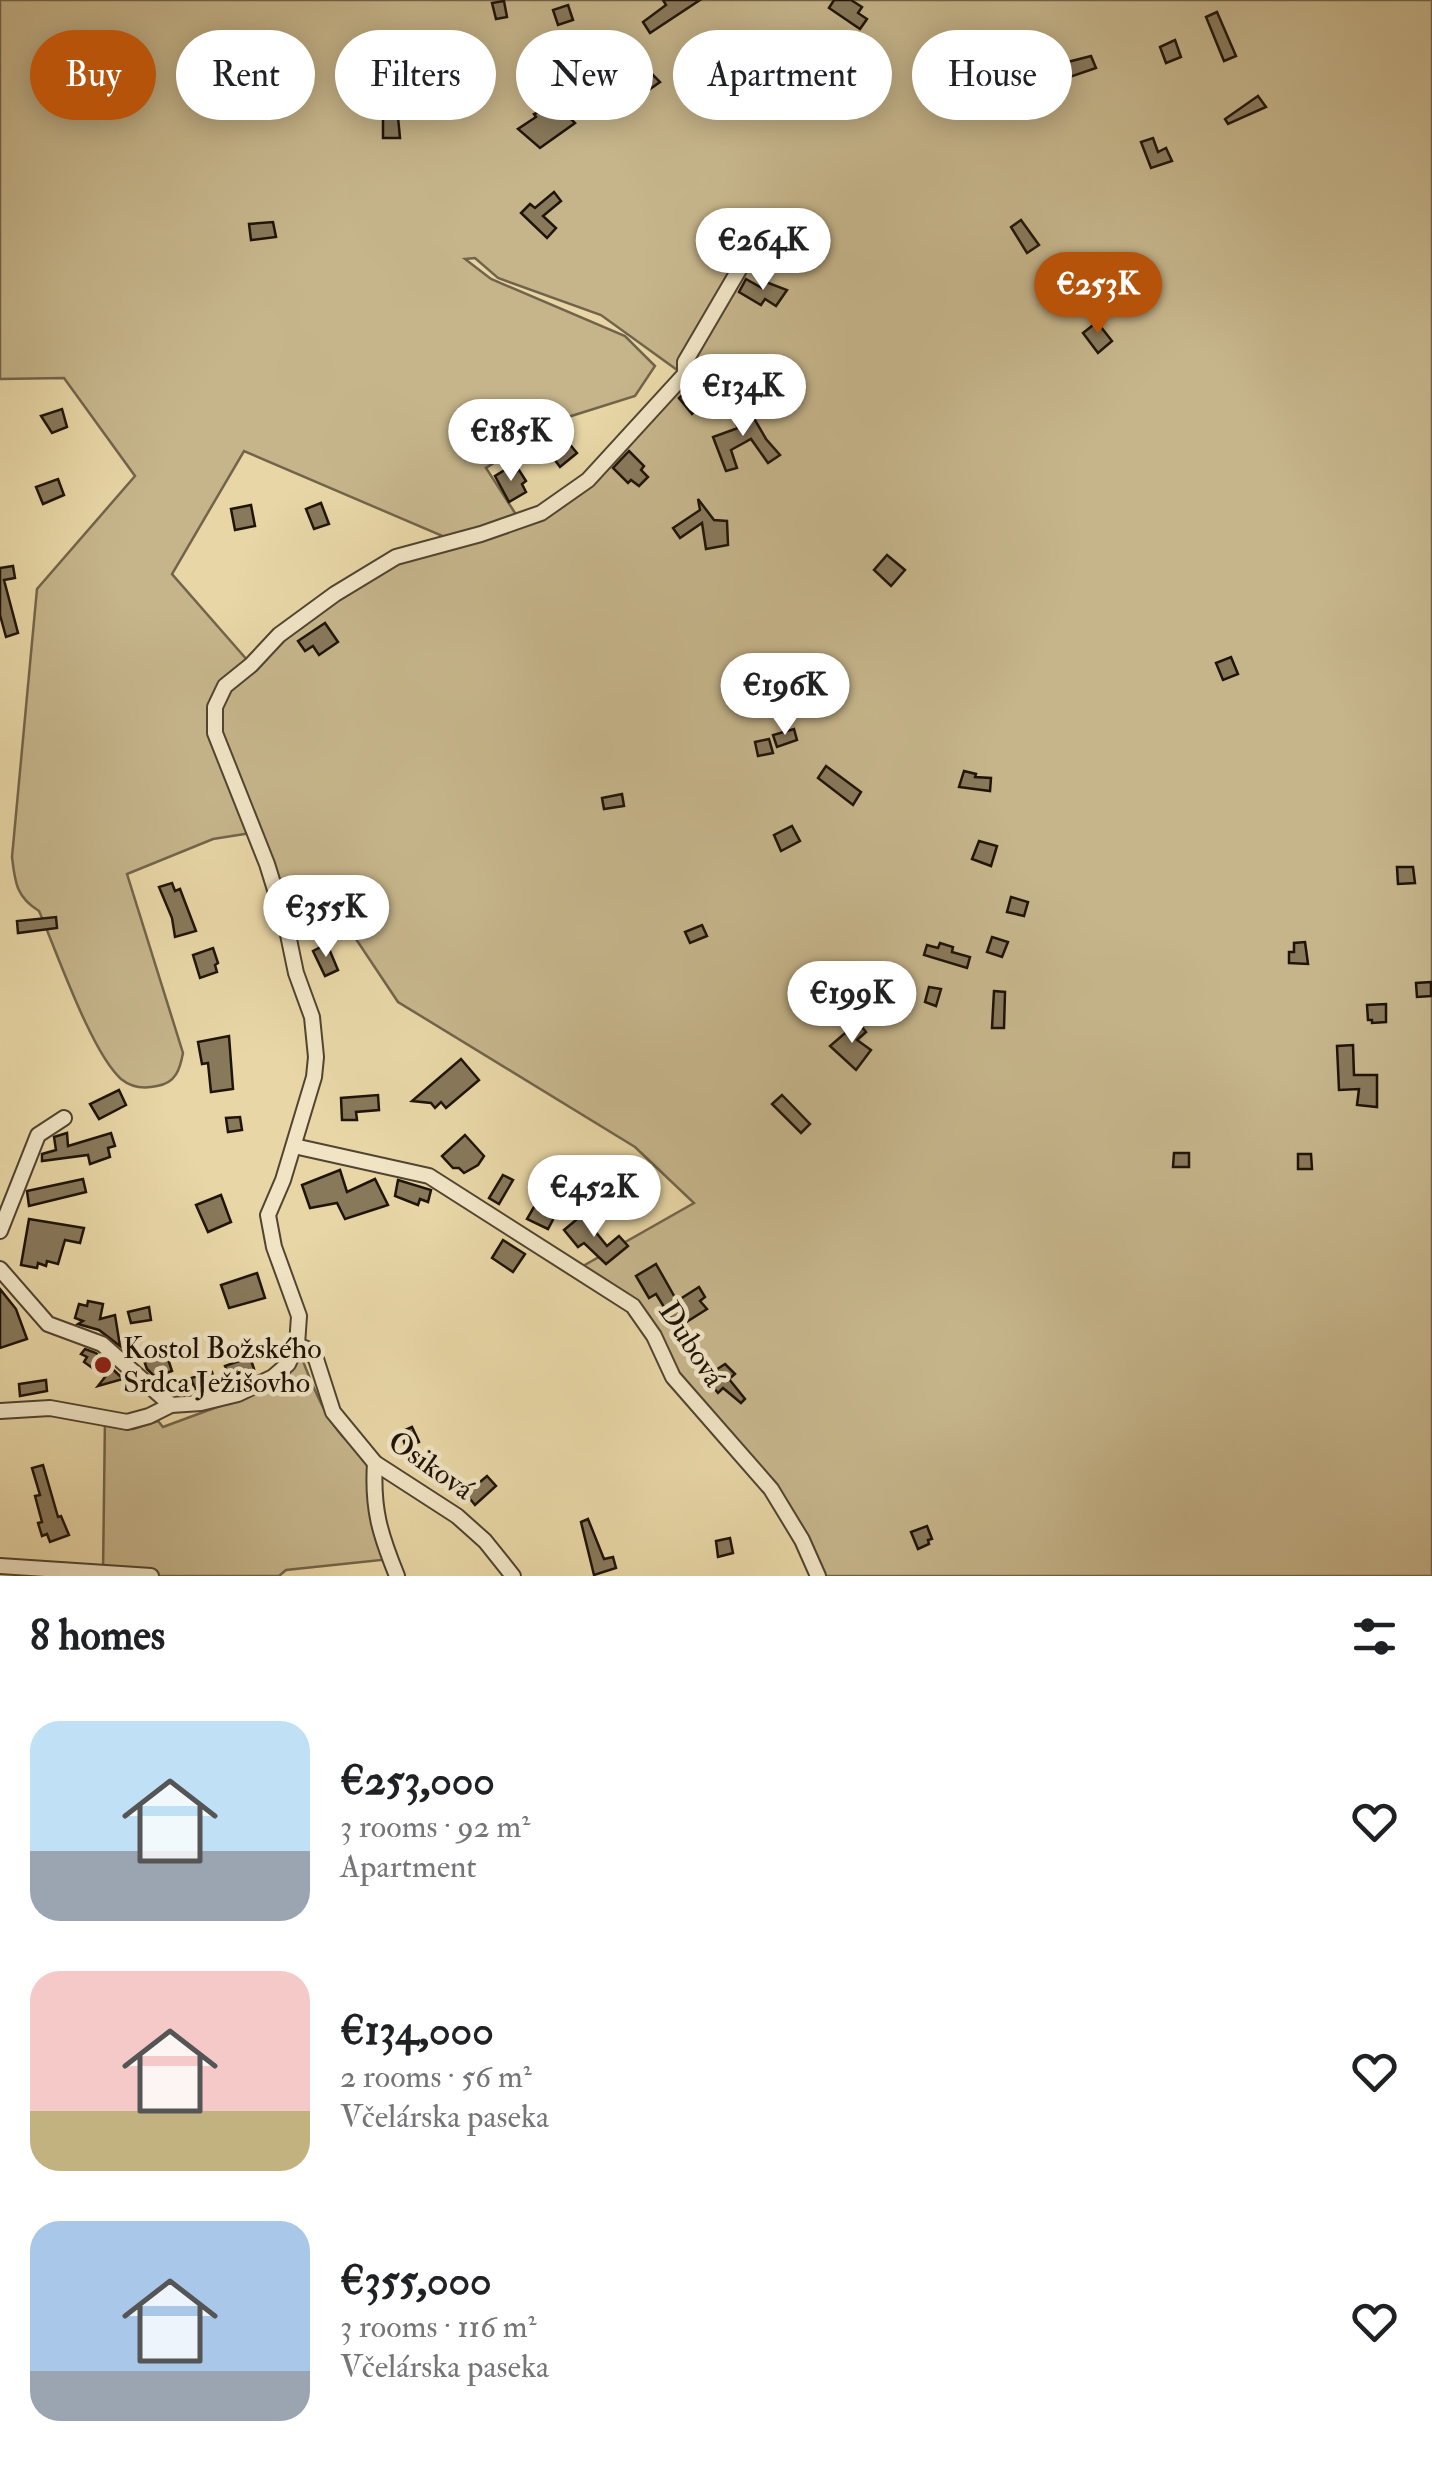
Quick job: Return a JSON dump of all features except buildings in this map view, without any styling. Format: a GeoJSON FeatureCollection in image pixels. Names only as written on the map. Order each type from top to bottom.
{"type":"FeatureCollection","features":[{"type":"Feature","properties":{"kind":"street"},"geometry":{"type":"LineString","coordinates":[[0,1411],[50,1408],[127,1422],[170,1404],[226,1398],[262,1384],[288,1364],[297,1345],[298,1307],[268,1226],[270,1204],[294,1146],[314,1077],[316,1056],[312,1017],[296,973],[286,924],[267,864],[215,734],[216,708],[224,686],[252,666],[280,636],[336,594],[396,557],[541,513],[588,480],[685,374],[685,362],[747,256]]}},
{"type":"Feature","properties":{"kind":"street"},"geometry":{"type":"LineString","coordinates":[[0,1231],[38,1135],[64,1118]]}},
{"type":"Feature","properties":{"kind":"street","name":"Dubová"},"geometry":{"type":"LineString","coordinates":[[294,1146],[429,1176],[633,1306],[654,1336],[674,1377],[770,1489],[802,1540],[818,1576]]}},
{"type":"Feature","properties":{"kind":"street"},"geometry":{"type":"LineString","coordinates":[[0,1269],[48,1324],[102,1344],[170,1404]]}},
{"type":"Feature","properties":{"kind":"street","name":"Osiková"},"geometry":{"type":"LineString","coordinates":[[297,1345],[316,1359],[332,1412],[375,1463],[458,1516],[486,1540],[512,1576]]}},
{"type":"Feature","properties":{"kind":"street"},"geometry":{"type":"LineString","coordinates":[[375,1463],[373,1499],[378,1528],[398,1576]]}},
{"type":"Feature","properties":{"kind":"street"},"geometry":{"type":"LineString","coordinates":[[0,1566],[151,1576]]}},
{"type":"Feature","properties":{"kind":"shaded area"},"geometry":{"type":"Polygon","coordinates":[[[0,0],[1432,0],[1432,1576],[818,1576],[802,1540],[771,1489],[673,1377],[654,1336],[633,1306],[576,1270],[694,1203],[635,1147],[398,1002],[330,900],[281,908],[215,733],[215,707],[225,686],[279,635],[335,594],[396,557],[541,513],[588,480],[651,413],[671,383],[684,375],[601,315],[498,278],[475,258],[465,259],[491,279],[625,336],[655,366],[635,396],[565,418],[486,468],[517,516],[447,538],[244,451],[172,574],[248,661],[218,686],[209,720],[218,760],[251,833],[213,839],[127,874],[183,1053],[169,1082],[138,1087],[121,1079],[87,1025],[39,911],[18,888],[12,857],[37,589],[135,476],[64,378],[0,379],[0,0]]]}},
{"type":"Feature","properties":{"kind":"shaded area"},"geometry":{"type":"Polygon","coordinates":[[[301,1356],[328,1417],[348,1442],[375,1463],[391,1559],[286,1570],[279,1576],[103,1572],[105,1418],[127,1422],[133,1429],[158,1421],[163,1427],[255,1393],[281,1379],[301,1356]]]}},
{"type":"Feature","properties":{"kind":"place","name":"Kostol Božského Srdca Ježišovho"},"geometry":{"type":"Point","coordinates":[103,1365]}}]}
